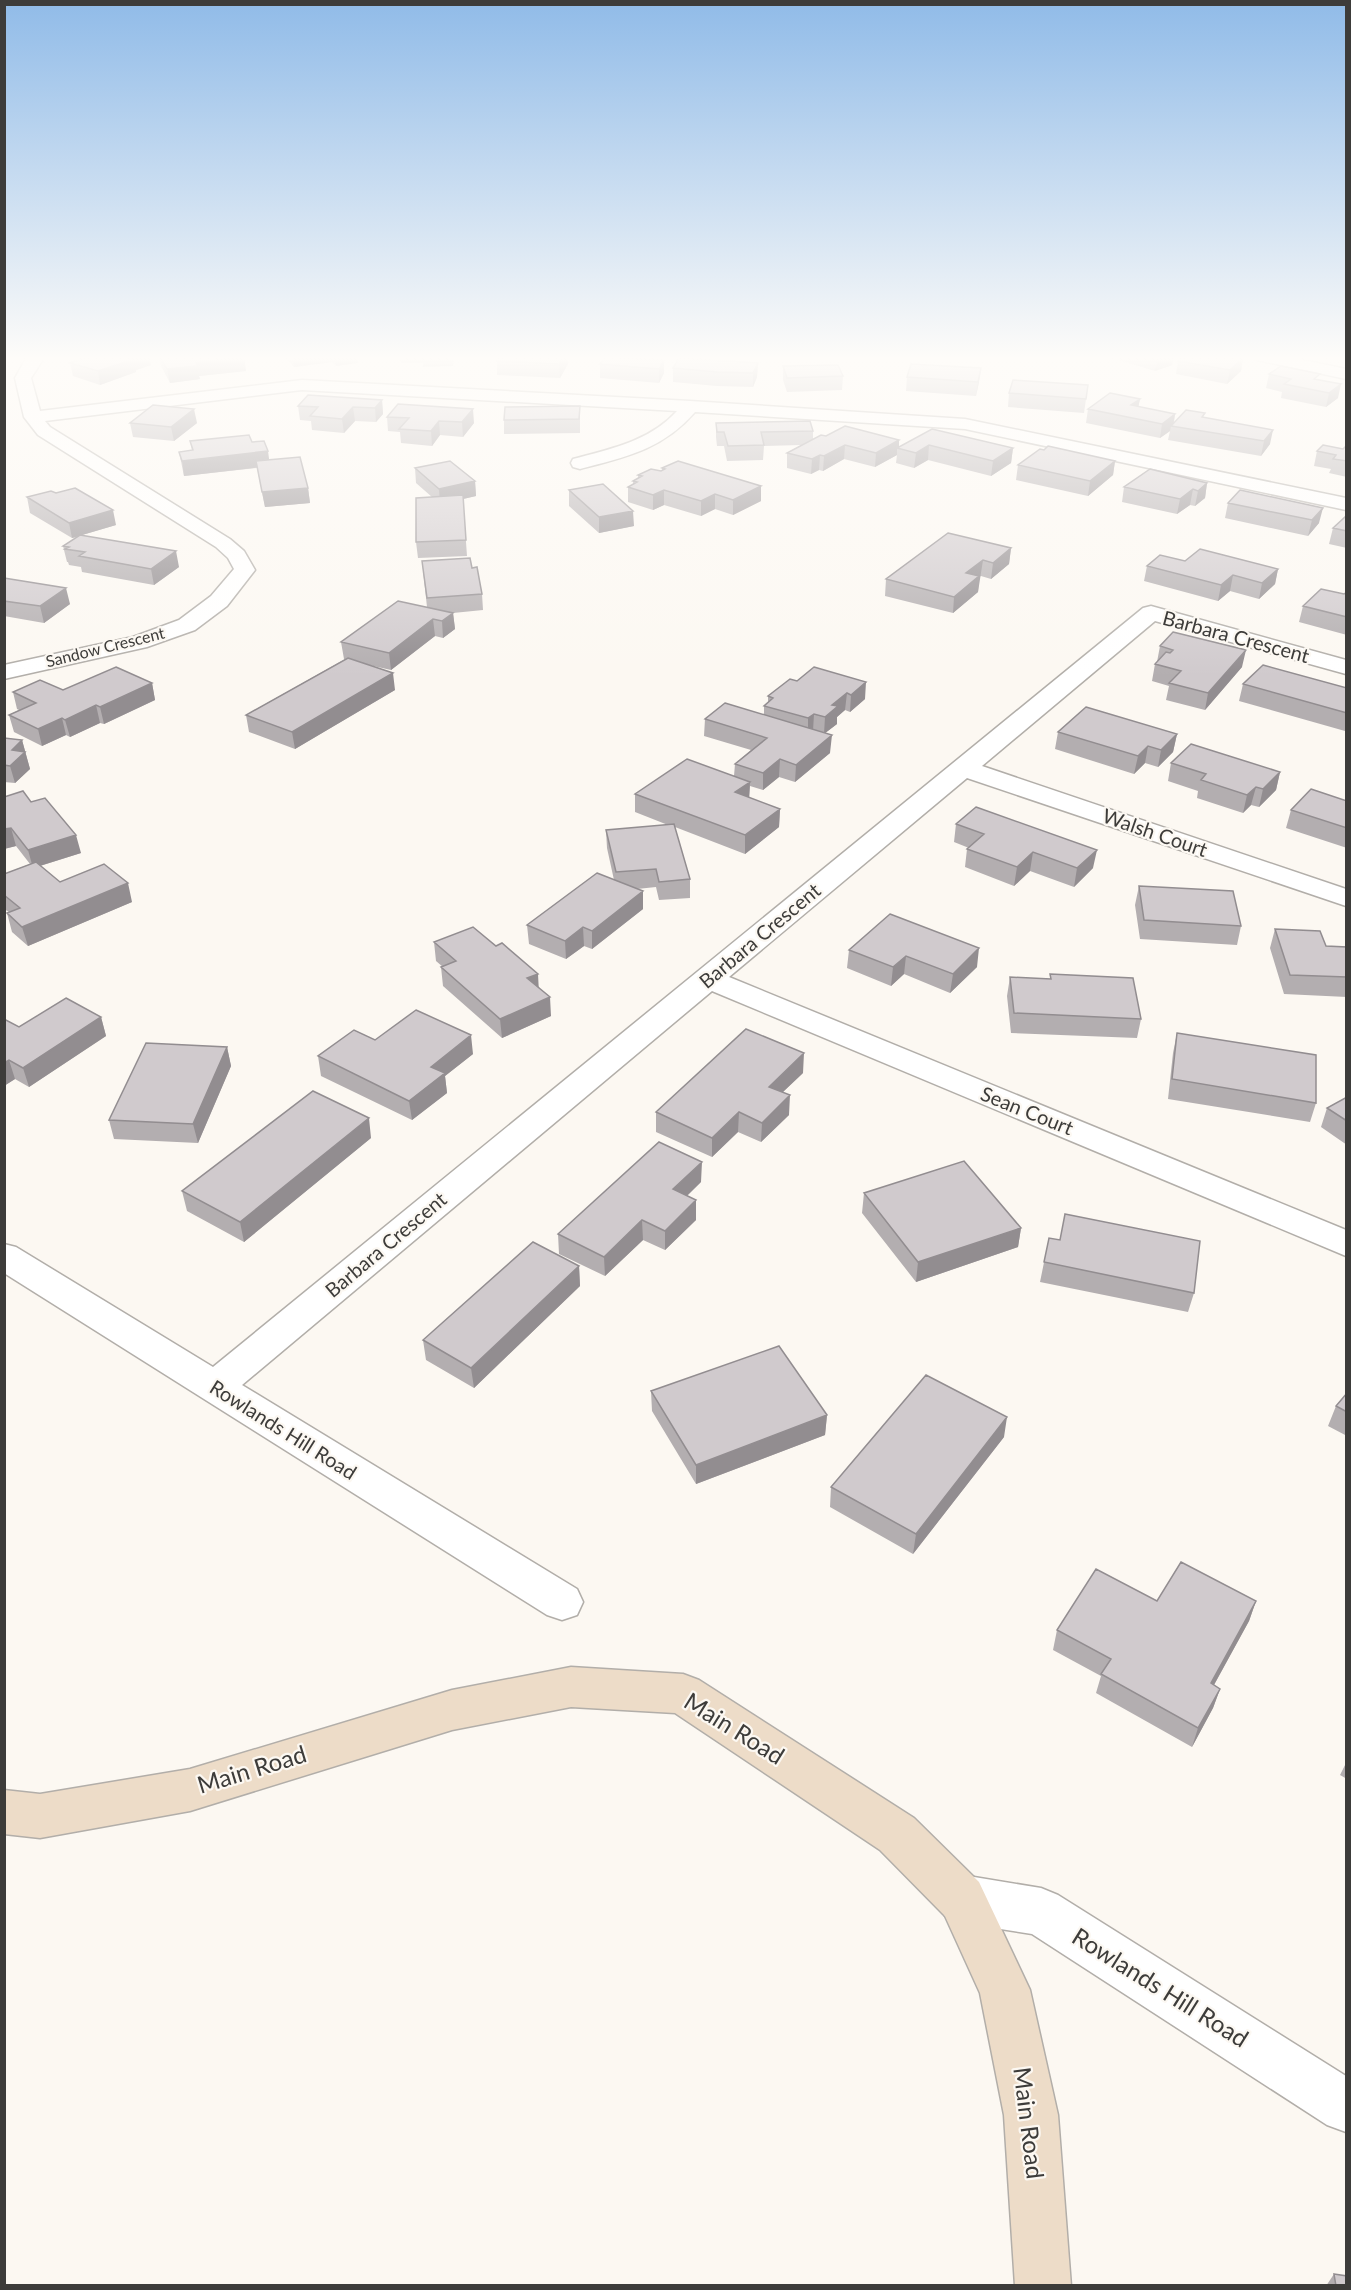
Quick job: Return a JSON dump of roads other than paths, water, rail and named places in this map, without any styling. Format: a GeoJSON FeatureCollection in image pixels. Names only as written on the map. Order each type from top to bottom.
{"type":"FeatureCollection","features":[{"type":"Feature","properties":{"kind":"main road","name":"Main Road"},"geometry":{"type":"LineString","coordinates":[[4,1812],[39,1816],[190,1790],[452,1710],[571,1687],[683,1694],[897,1834],[962,1899],[1005,1990],[1031,2115],[1043,2286]]}},
{"type":"Feature","properties":{"kind":"street","name":"Sandow Crescent"},"geometry":{"type":"LineString","coordinates":[[4,672],[138,642],[187,624],[219,601],[245,570],[237,555],[223,543],[93,462]]}},
{"type":"Feature","properties":{"kind":"street"},"geometry":{"type":"LineString","coordinates":[[580,463],[584,462]]}},
{"type":"Feature","properties":{"kind":"street"},"geometry":{"type":"LineString","coordinates":[[1146,462],[1347,504]]}},
{"type":"Feature","properties":{"kind":"street","name":"Barbara Crescent"},"geometry":{"type":"LineString","coordinates":[[214,1387],[1151,614],[1347,667]]}},
{"type":"Feature","properties":{"kind":"street","name":"Walsh Court"},"geometry":{"type":"LineString","coordinates":[[963,768],[1347,898]]}},
{"type":"Feature","properties":{"kind":"street","name":"Sean Court"},"geometry":{"type":"LineString","coordinates":[[708,979],[1347,1244]]}},
{"type":"Feature","properties":{"kind":"street","name":"Rowlands Hill Road"},"geometry":{"type":"LineString","coordinates":[[4,1256],[562,1602]]}},
{"type":"Feature","properties":{"kind":"street","name":"Rowlands Hill Road"},"geometry":{"type":"LineString","coordinates":[[962,1899],[1041,1912],[1347,2106]]}}]}
